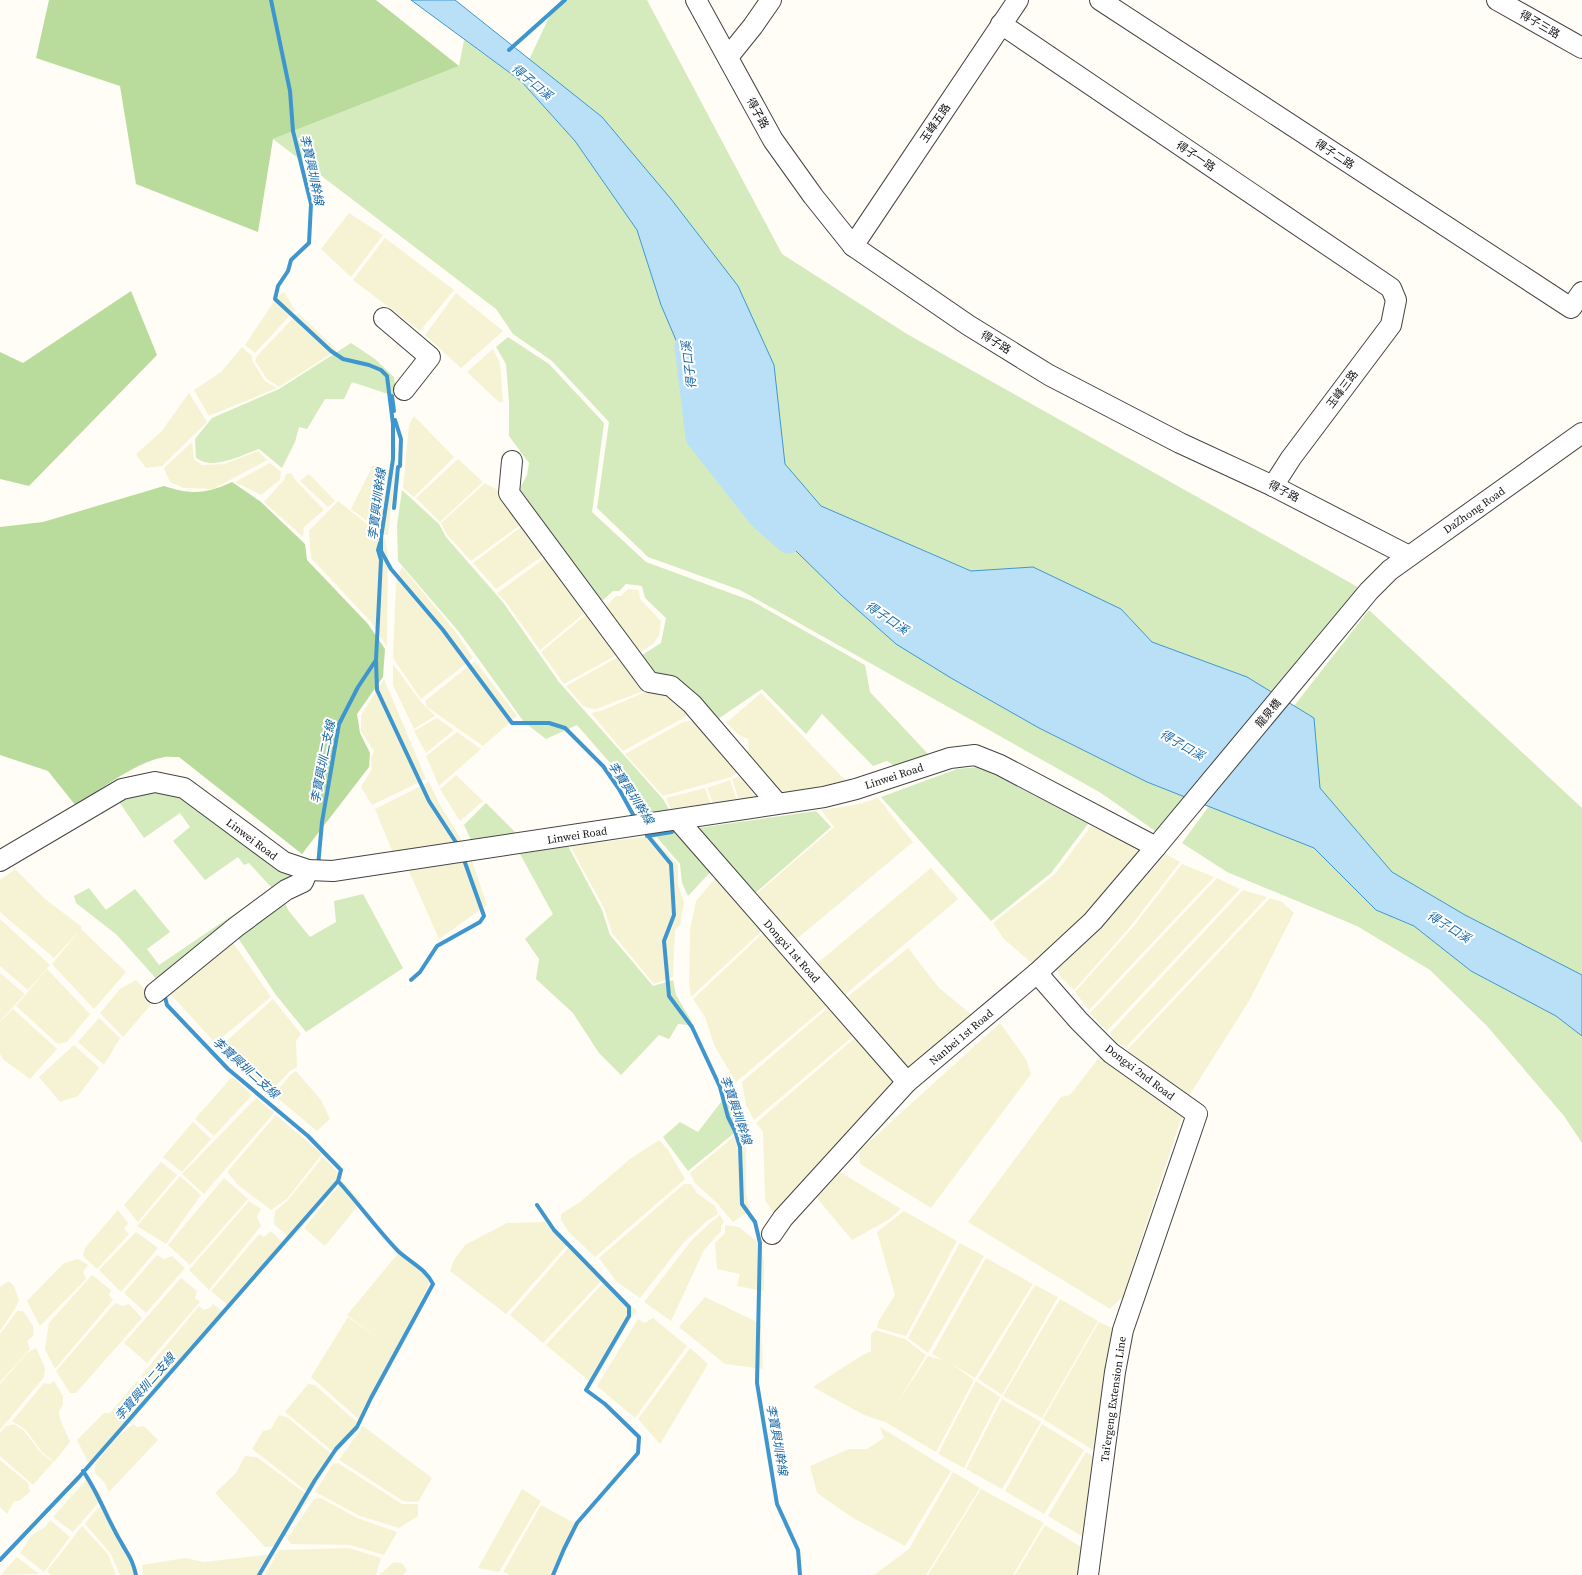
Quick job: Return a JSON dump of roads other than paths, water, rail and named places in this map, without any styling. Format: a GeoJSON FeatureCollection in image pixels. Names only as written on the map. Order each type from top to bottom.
{"type":"FeatureCollection","features":[{"type":"Feature","properties":{"kind":"street","name":"得子路"},"geometry":{"type":"LineString","coordinates":[[696,0],[773,140],[813,196],[853,246],[968,325],[1049,375],[1180,443],[1273,486],[1409,556]]}},
{"type":"Feature","properties":{"kind":"street"},"geometry":{"type":"LineString","coordinates":[[728,57],[753,26],[771,0]]}},
{"type":"Feature","properties":{"kind":"street","name":"玉峰五路"},"geometry":{"type":"LineString","coordinates":[[853,246],[1018,0]]}},
{"type":"Feature","properties":{"kind":"street","name":"得子二路"},"geometry":{"type":"LineString","coordinates":[[1100,0],[1576,300]]}},
{"type":"Feature","properties":{"kind":"street","name":"得子三路"},"geometry":{"type":"LineString","coordinates":[[1498,0],[1582,48]]}},
{"type":"Feature","properties":{"kind":"street","name":"得子一路"},"geometry":{"type":"LineString","coordinates":[[1001,24],[1391,288]]}},
{"type":"Feature","properties":{"kind":"street","name":"玉峰三路"},"geometry":{"type":"LineString","coordinates":[[1273,486],[1291,458],[1391,325],[1396,300],[1391,288]]}},
{"type":"Feature","properties":{"kind":"street"},"geometry":{"type":"LineString","coordinates":[[384,318],[430,357],[404,390]]}},
{"type":"Feature","properties":{"kind":"street","name":"DaZhong Road"},"geometry":{"type":"LineString","coordinates":[[1369,591],[1390,570],[1582,433]]}},
{"type":"Feature","properties":{"kind":"street"},"geometry":{"type":"LineString","coordinates":[[512,461],[509,493],[649,682],[671,686],[692,704],[777,803]]}},
{"type":"Feature","properties":{"kind":"street","name":"龍泉橋"},"geometry":{"type":"LineString","coordinates":[[1161,841],[1369,591]]}},
{"type":"Feature","properties":{"kind":"street","name":"Linwei Road"},"geometry":{"type":"LineString","coordinates":[[0,861],[122,788],[155,782],[184,788],[284,862],[308,870],[333,871],[824,797],[856,789],[950,758],[975,755],[1000,765],[1161,841]]}},
{"type":"Feature","properties":{"kind":"street","name":"Dongxi 1st Road"},"geometry":{"type":"LineString","coordinates":[[678,820],[907,1082]]}},
{"type":"Feature","properties":{"kind":"street","name":"Nanbei 1st Road"},"geometry":{"type":"LineString","coordinates":[[772,1234],[783,1218],[907,1082],[1037,972],[1093,921],[1161,841]]}},
{"type":"Feature","properties":{"kind":"street"},"geometry":{"type":"LineString","coordinates":[[155,993],[248,918],[286,890],[303,882],[308,870]]}},
{"type":"Feature","properties":{"kind":"street","name":"Dongxi 2nd Road"},"geometry":{"type":"LineString","coordinates":[[1037,972],[1079,1021],[1111,1053],[1197,1114]]}},
{"type":"Feature","properties":{"kind":"street","name":"Tai'ergeng Extension Line"},"geometry":{"type":"LineString","coordinates":[[1088,1575],[1115,1372],[1123,1330],[1197,1114]]}},
{"type":"Feature","properties":{"kind":"water"},"geometry":{"type":"Polygon","coordinates":[[[411,0],[455,0],[602,117],[671,199],[738,286],[774,365],[785,464],[821,506],[971,571],[1033,567],[1121,609],[1152,642],[1247,677],[1314,718],[1320,788],[1392,872],[1465,915],[1582,975],[1582,1036],[1556,1016],[1471,971],[1414,926],[1376,910],[1314,848],[1147,782],[1039,728],[951,678],[896,644],[842,596],[756,512],[712,447],[685,361],[661,305],[637,230],[575,141],[521,81],[411,0]]]}},
{"type":"Feature","properties":{"kind":"waterway","name":"李寶興圳幹線"},"geometry":{"type":"LineString","coordinates":[[271,0],[290,91],[293,131],[311,204],[309,243],[291,260],[288,271],[278,286],[275,299],[331,351],[343,359],[369,365],[381,370],[387,376],[393,424],[393,459],[381,538],[381,551],[391,569],[443,630],[512,723],[549,723],[565,728],[603,766],[619,789],[636,820]]}},
{"type":"Feature","properties":{"kind":"waterway"},"geometry":{"type":"LineString","coordinates":[[509,50],[565,0]]}},
{"type":"Feature","properties":{"kind":"waterway","name":"得子口溪"},"geometry":{"type":"LineString","coordinates":[[687,346],[698,437],[760,516],[788,541]]}},
{"type":"Feature","properties":{"kind":"waterway","name":"李寶興圳幹線"},"geometry":{"type":"LineString","coordinates":[[392,396],[394,411]]}},
{"type":"Feature","properties":{"kind":"waterway"},"geometry":{"type":"LineString","coordinates":[[394,508],[398,467],[400,466],[401,439],[395,420]]}},
{"type":"Feature","properties":{"kind":"waterway","name":"李寶興圳二支線"},"geometry":{"type":"LineString","coordinates":[[318,866],[322,822],[339,724],[358,687],[376,660],[381,560],[378,550],[380,543]]}},
{"type":"Feature","properties":{"kind":"waterway"},"geometry":{"type":"LineString","coordinates":[[376,660],[377,690],[429,801],[459,847]]}},
{"type":"Feature","properties":{"kind":"waterway","name":"李寶興圳幹線"},"geometry":{"type":"LineString","coordinates":[[643,830],[671,864],[674,915],[664,941],[669,996],[692,1027],[720,1087],[728,1117],[735,1131],[740,1147],[742,1204],[755,1222],[760,1243],[757,1383],[777,1504],[798,1550],[800,1575]]}},
{"type":"Feature","properties":{"kind":"waterway"},"geometry":{"type":"LineString","coordinates":[[647,836],[672,832]]}},
{"type":"Feature","properties":{"kind":"waterway"},"geometry":{"type":"LineString","coordinates":[[411,980],[420,972],[437,946],[480,922],[484,916],[463,857]]}},
{"type":"Feature","properties":{"kind":"waterway","name":"李寶興圳二支線"},"geometry":{"type":"LineString","coordinates":[[0,1560],[79,1477],[338,1181],[341,1170],[308,1136],[228,1069],[167,1005],[164,993]]}},
{"type":"Feature","properties":{"kind":"waterway"},"geometry":{"type":"LineString","coordinates":[[259,1575],[315,1480],[336,1449],[357,1427],[371,1398],[433,1284],[422,1270],[390,1243],[338,1181]]}},
{"type":"Feature","properties":{"kind":"waterway"},"geometry":{"type":"LineString","coordinates":[[537,1205],[554,1230],[629,1307],[629,1316],[586,1390],[605,1404],[639,1437],[638,1453],[577,1523],[553,1575]]}},
{"type":"Feature","properties":{"kind":"waterway"},"geometry":{"type":"LineString","coordinates":[[83,1471],[130,1558],[136,1575]]}}]}
